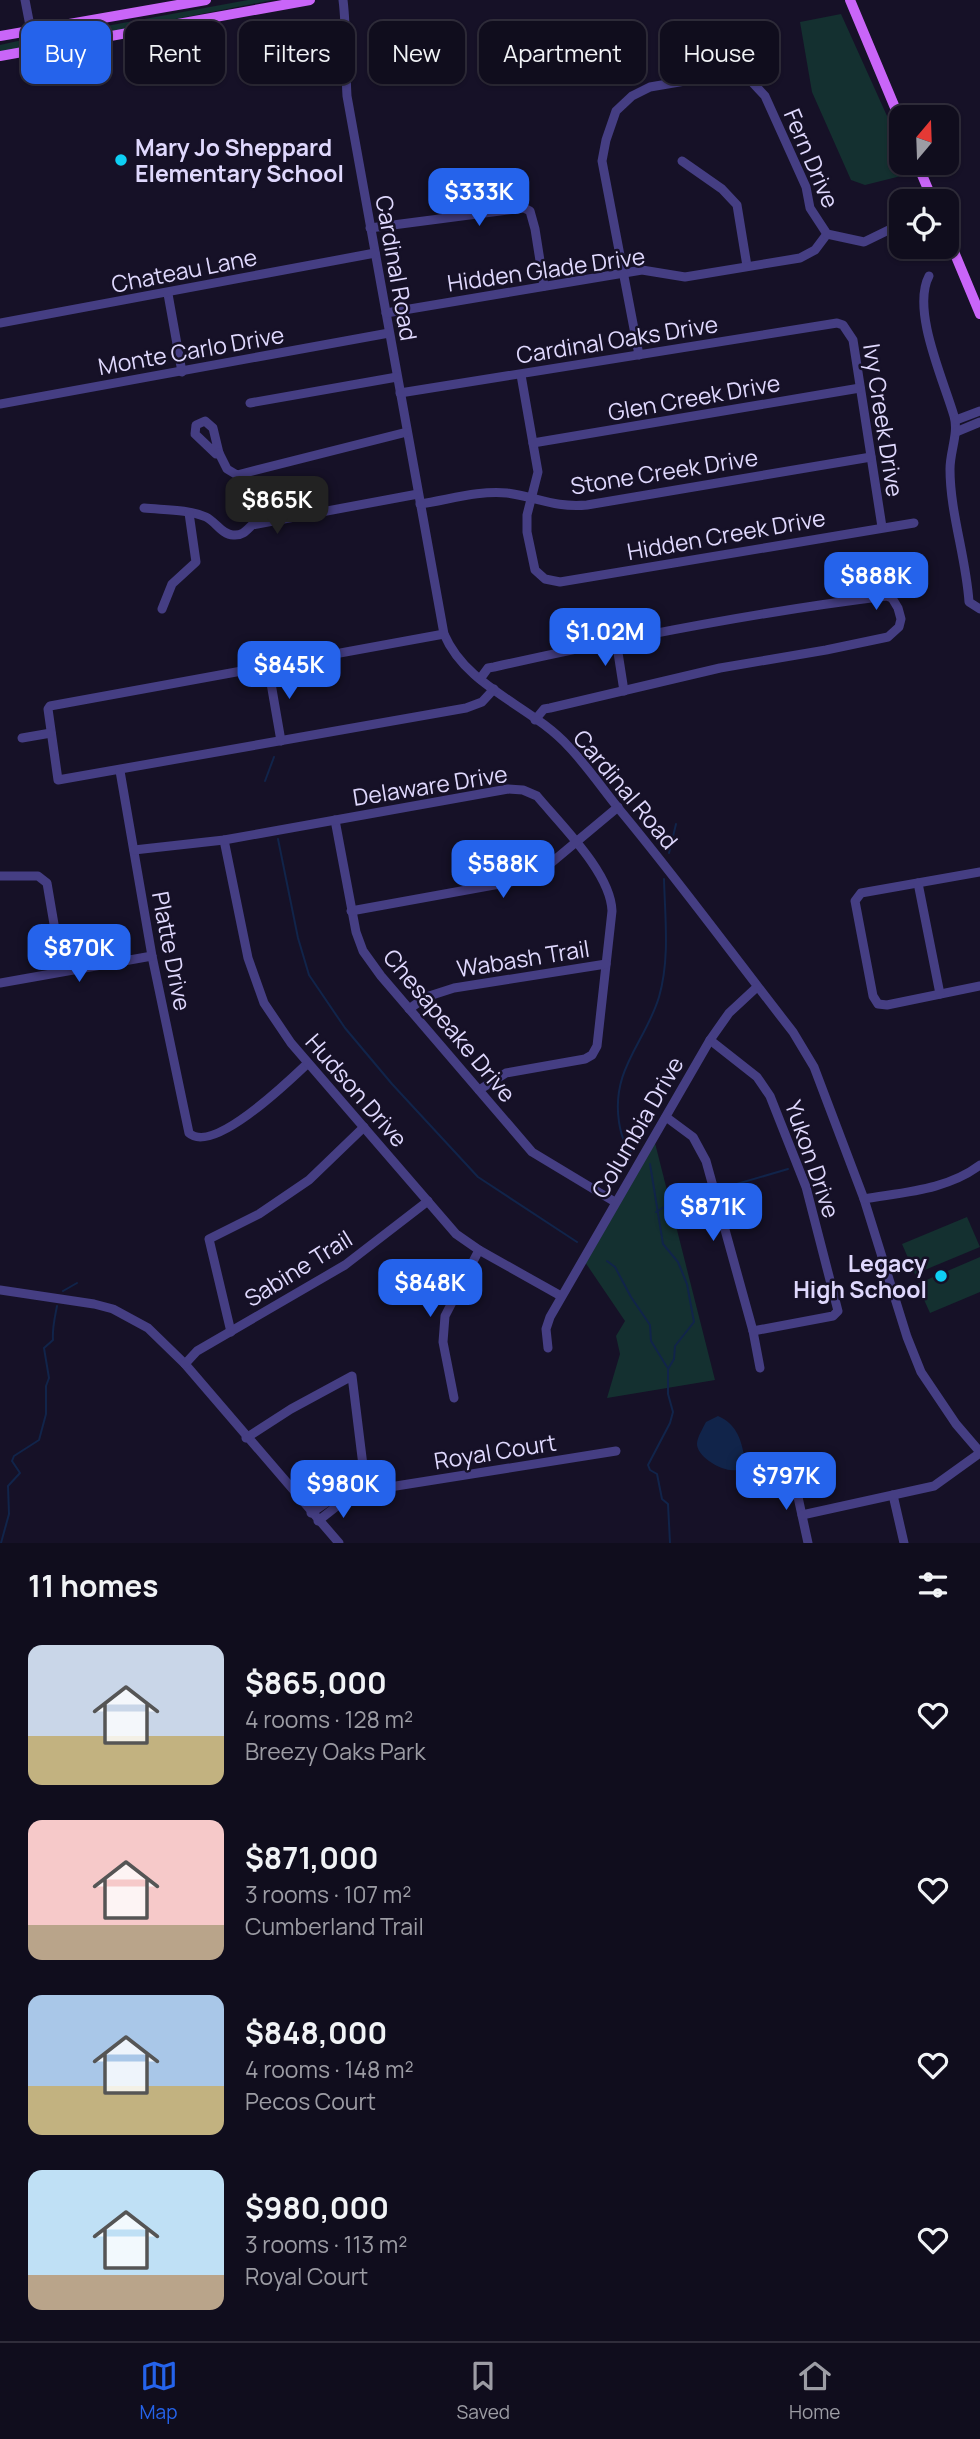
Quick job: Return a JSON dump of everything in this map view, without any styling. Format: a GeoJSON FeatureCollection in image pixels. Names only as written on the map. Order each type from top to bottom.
{"type":"FeatureCollection","features":[{"type":"Feature","properties":{"kind":"main road"},"geometry":{"type":"LineString","coordinates":[[85,21],[171,3],[206,0]]}},
{"type":"Feature","properties":{"kind":"main road"},"geometry":{"type":"LineString","coordinates":[[111,37],[310,0]]}},
{"type":"Feature","properties":{"kind":"main road"},"geometry":{"type":"LineString","coordinates":[[850,0],[894,105]]}},
{"type":"Feature","properties":{"kind":"main road"},"geometry":{"type":"LineString","coordinates":[[100,21],[106,17]]}},
{"type":"Feature","properties":{"kind":"main road"},"geometry":{"type":"LineString","coordinates":[[0,36],[21,33]]}},
{"type":"Feature","properties":{"kind":"main road"},"geometry":{"type":"LineString","coordinates":[[0,56],[21,52]]}},
{"type":"Feature","properties":{"kind":"main road"},"geometry":{"type":"LineString","coordinates":[[957,259],[980,314]]}},
{"type":"Feature","properties":{"kind":"street"},"geometry":{"type":"LineString","coordinates":[[26,0],[29,21]]}},
{"type":"Feature","properties":{"kind":"street","name":"Cardinal Road"},"geometry":{"type":"LineString","coordinates":[[343,0],[347,96],[444,634],[453,654],[480,679],[567,745],[618,807],[808,1056],[864,1199],[907,1337],[922,1372],[980,1453]]}},
{"type":"Feature","properties":{"kind":"street","name":"Fern Drive"},"geometry":{"type":"LineString","coordinates":[[639,355],[602,161],[616,111],[632,96],[650,87],[726,74],[751,81],[765,96],[806,187],[810,208],[827,234],[864,242],[889,230]]}},
{"type":"Feature","properties":{"kind":"street"},"geometry":{"type":"LineString","coordinates":[[682,161],[722,189],[737,205],[747,266]]}},
{"type":"Feature","properties":{"kind":"street"},"geometry":{"type":"LineString","coordinates":[[370,229],[520,207],[527,209],[535,229],[544,286]]}},
{"type":"Feature","properties":{"kind":"street","name":"Hidden Glade Drive"},"geometry":{"type":"LineString","coordinates":[[386,313],[623,272],[642,270],[685,278],[800,258],[815,250],[827,234]]}},
{"type":"Feature","properties":{"kind":"street","name":"Chateau Lane"},"geometry":{"type":"LineString","coordinates":[[0,323],[375,253]]}},
{"type":"Feature","properties":{"kind":"street"},"geometry":{"type":"LineString","coordinates":[[929,276],[923,287],[928,332],[932,353],[956,420],[950,468],[952,492],[969,602],[980,609]]}},
{"type":"Feature","properties":{"kind":"street"},"geometry":{"type":"LineString","coordinates":[[168,293],[181,372]]}},
{"type":"Feature","properties":{"kind":"street","name":"Cardinal Oaks Drive"},"geometry":{"type":"LineString","coordinates":[[400,393],[832,323],[840,324]]}},
{"type":"Feature","properties":{"kind":"street","name":"Ivy Creek Drive"},"geometry":{"type":"LineString","coordinates":[[840,324],[853,340],[882,527]]}},
{"type":"Feature","properties":{"kind":"street","name":"Monte Carlo Drive"},"geometry":{"type":"LineString","coordinates":[[0,404],[389,333]]}},
{"type":"Feature","properties":{"kind":"street"},"geometry":{"type":"LineString","coordinates":[[522,375],[538,472],[532,499]]}},
{"type":"Feature","properties":{"kind":"street"},"geometry":{"type":"LineString","coordinates":[[250,403],[397,377]]}},
{"type":"Feature","properties":{"kind":"street","name":"Glen Creek Drive"},"geometry":{"type":"LineString","coordinates":[[533,443],[860,388]]}},
{"type":"Feature","properties":{"kind":"street"},"geometry":{"type":"LineString","coordinates":[[956,420],[980,411]]}},
{"type":"Feature","properties":{"kind":"street"},"geometry":{"type":"LineString","coordinates":[[956,432],[980,422]]}},
{"type":"Feature","properties":{"kind":"street"},"geometry":{"type":"LineString","coordinates":[[219,453],[228,469],[237,475],[407,432]]}},
{"type":"Feature","properties":{"kind":"street","name":"Stone Creek Drive"},"geometry":{"type":"LineString","coordinates":[[421,504],[493,493],[553,505],[587,505],[871,457]]}},
{"type":"Feature","properties":{"kind":"street"},"geometry":{"type":"LineString","coordinates":[[144,508],[208,518],[224,532],[234,536],[244,533],[252,525],[418,494]]}},
{"type":"Feature","properties":{"kind":"street","name":"Hidden Creek Drive"},"geometry":{"type":"LineString","coordinates":[[532,499],[527,515],[527,532],[535,570],[545,579],[560,582],[914,523]]}},
{"type":"Feature","properties":{"kind":"street"},"geometry":{"type":"LineString","coordinates":[[162,609],[172,584],[196,562],[189,513]]}},
{"type":"Feature","properties":{"kind":"street"},"geometry":{"type":"LineString","coordinates":[[480,679],[488,668],[616,640],[887,596],[892,598],[898,608],[901,619],[899,627],[888,637],[720,668],[544,709],[536,720]]}},
{"type":"Feature","properties":{"kind":"street"},"geometry":{"type":"LineString","coordinates":[[444,634],[49,706],[59,780],[466,708],[482,702],[494,689]]}},
{"type":"Feature","properties":{"kind":"street"},"geometry":{"type":"LineString","coordinates":[[616,640],[624,691]]}},
{"type":"Feature","properties":{"kind":"street"},"geometry":{"type":"LineString","coordinates":[[268,666],[281,741]]}},
{"type":"Feature","properties":{"kind":"street"},"geometry":{"type":"LineString","coordinates":[[22,738],[51,733]]}},
{"type":"Feature","properties":{"kind":"street","name":"Platte Drive"},"geometry":{"type":"LineString","coordinates":[[120,771],[152,956],[188,1133],[203,1137],[234,1124],[308,1063]]}},
{"type":"Feature","properties":{"kind":"street","name":"Delaware Drive"},"geometry":{"type":"LineString","coordinates":[[134,850],[224,840],[508,789],[523,790],[537,796],[602,877],[611,894],[612,911],[597,1046],[592,1055],[585,1059],[506,1073],[479,1090]]}},
{"type":"Feature","properties":{"kind":"street"},"geometry":{"type":"LineString","coordinates":[[351,911],[527,879],[539,873],[618,807]]}},
{"type":"Feature","properties":{"kind":"street","name":"Chesapeake Drive"},"geometry":{"type":"LineString","coordinates":[[335,820],[351,911],[363,951],[409,1009],[532,1152],[615,1202]]}},
{"type":"Feature","properties":{"kind":"street","name":"Hudson Drive"},"geometry":{"type":"LineString","coordinates":[[224,840],[247,958],[264,1003],[276,1023],[456,1234],[561,1296]]}},
{"type":"Feature","properties":{"kind":"street"},"geometry":{"type":"LineString","coordinates":[[980,872],[861,893],[857,896],[856,908],[873,996],[878,1004],[887,1005],[980,986]]}},
{"type":"Feature","properties":{"kind":"street"},"geometry":{"type":"LineString","coordinates":[[0,876],[38,876],[47,883],[62,971]]}},
{"type":"Feature","properties":{"kind":"street"},"geometry":{"type":"LineString","coordinates":[[918,883],[940,994]]}},
{"type":"Feature","properties":{"kind":"street"},"geometry":{"type":"LineString","coordinates":[[0,984],[152,956]]}},
{"type":"Feature","properties":{"kind":"street","name":"Wabash Trail"},"geometry":{"type":"LineString","coordinates":[[409,1009],[426,997],[454,988],[606,964]]}},
{"type":"Feature","properties":{"kind":"street","name":"Columbia Drive"},"geometry":{"type":"LineString","coordinates":[[548,1348],[546,1329],[561,1296],[615,1202],[710,1040],[729,1013],[757,987]]}},
{"type":"Feature","properties":{"kind":"street","name":"Yukon Drive"},"geometry":{"type":"LineString","coordinates":[[710,1040],[757,1077],[770,1096],[806,1186],[838,1311],[834,1316],[753,1332]]}},
{"type":"Feature","properties":{"kind":"street"},"geometry":{"type":"LineString","coordinates":[[666,1117],[693,1137],[706,1161],[753,1332],[760,1368]]}},
{"type":"Feature","properties":{"kind":"street"},"geometry":{"type":"LineString","coordinates":[[231,1332],[209,1239],[259,1214],[309,1180],[364,1127]]}},
{"type":"Feature","properties":{"kind":"street"},"geometry":{"type":"LineString","coordinates":[[864,1199],[938,1186],[967,1175],[980,1165]]}},
{"type":"Feature","properties":{"kind":"street","name":"Sabine Trail"},"geometry":{"type":"LineString","coordinates":[[185,1364],[197,1351],[345,1265],[428,1201]]}},
{"type":"Feature","properties":{"kind":"street"},"geometry":{"type":"LineString","coordinates":[[454,1398],[443,1342],[444,1323],[479,1250]]}},
{"type":"Feature","properties":{"kind":"street"},"geometry":{"type":"LineString","coordinates":[[0,1290],[94,1304],[113,1309],[148,1328],[185,1364],[339,1543]]}},
{"type":"Feature","properties":{"kind":"street"},"geometry":{"type":"LineString","coordinates":[[246,1437],[352,1376],[366,1490]]}},
{"type":"Feature","properties":{"kind":"street","name":"Royal Court"},"geometry":{"type":"LineString","coordinates":[[311,1513],[330,1500],[366,1490],[616,1451]]}},
{"type":"Feature","properties":{"kind":"street"},"geometry":{"type":"LineString","coordinates":[[802,1516],[934,1486],[980,1453]]}},
{"type":"Feature","properties":{"kind":"street"},"geometry":{"type":"LineString","coordinates":[[793,1474],[808,1543]]}},
{"type":"Feature","properties":{"kind":"street"},"geometry":{"type":"LineString","coordinates":[[893,1495],[904,1543]]}},
{"type":"Feature","properties":{"kind":"street","name":"Royal Court"},"geometry":{"type":"LineString","coordinates":[[318,1521],[337,1506],[340,1499]]}},
{"type":"Feature","properties":{"kind":"green space"},"geometry":{"type":"Polygon","coordinates":[[[248,0],[273,0],[166,21],[134,21],[248,0]]]}},
{"type":"Feature","properties":{"kind":"green space"},"geometry":{"type":"Polygon","coordinates":[[[841,14],[889,120],[889,175],[905,175],[865,185],[851,180],[812,92],[800,22],[841,14]]]}},
{"type":"Feature","properties":{"kind":"green space"},"geometry":{"type":"Polygon","coordinates":[[[125,23],[125,29],[111,32],[111,25],[125,23]]]}},
{"type":"Feature","properties":{"kind":"green space"},"geometry":{"type":"Polygon","coordinates":[[[21,40],[21,48],[0,52],[0,45],[21,40]]]}},
{"type":"Feature","properties":{"kind":"green space"},"geometry":{"type":"Polygon","coordinates":[[[655,1143],[715,1380],[607,1398],[620,1354],[616,1336],[625,1321],[585,1262],[655,1143]]]}},
{"type":"Feature","properties":{"kind":"green space"},"geometry":{"type":"Polygon","coordinates":[[[967,1217],[980,1247],[915,1274],[902,1244],[967,1217]]]}},
{"type":"Feature","properties":{"kind":"green space"},"geometry":{"type":"Polygon","coordinates":[[[980,1257],[980,1292],[930,1313],[917,1284],[980,1257]]]}},
{"type":"Feature","properties":{"kind":"water"},"geometry":{"type":"Polygon","coordinates":[[[718,1416],[736,1432],[744,1455],[755,1463],[753,1469],[725,1469],[700,1453],[697,1443],[701,1432],[706,1422],[718,1416]]]}},
{"type":"Feature","properties":{"kind":"waterway"},"geometry":{"type":"LineString","coordinates":[[265,781],[274,757]]}},
{"type":"Feature","properties":{"kind":"waterway"},"geometry":{"type":"LineString","coordinates":[[669,853],[676,824]]}},
{"type":"Feature","properties":{"kind":"waterway"},"geometry":{"type":"LineString","coordinates":[[278,839],[298,938],[309,975],[345,1028],[392,1084],[478,1177],[577,1242]]}},
{"type":"Feature","properties":{"kind":"waterway"},"geometry":{"type":"LineString","coordinates":[[631,1151],[622,1134],[618,1103],[624,1071],[653,1013],[662,983],[666,938],[664,879]]}},
{"type":"Feature","properties":{"kind":"waterway"},"geometry":{"type":"LineString","coordinates":[[650,1164],[663,1244],[678,1262],[687,1284],[694,1322],[675,1346],[674,1359],[668,1369],[668,1394],[673,1412],[648,1465],[650,1470],[657,1474],[662,1499],[668,1504],[670,1543]]}},
{"type":"Feature","properties":{"kind":"waterway"},"geometry":{"type":"LineString","coordinates":[[723,1188],[788,1169]]}},
{"type":"Feature","properties":{"kind":"waterway"},"geometry":{"type":"LineString","coordinates":[[656,1212],[671,1203],[707,1193]]}},
{"type":"Feature","properties":{"kind":"waterway"},"geometry":{"type":"LineString","coordinates":[[607,1261],[615,1267],[650,1325],[651,1341],[667,1367]]}},
{"type":"Feature","properties":{"kind":"waterway"},"geometry":{"type":"LineString","coordinates":[[63,1291],[77,1283]]}},
{"type":"Feature","properties":{"kind":"waterway"},"geometry":{"type":"LineString","coordinates":[[1,1543],[9,1514],[8,1486],[20,1473],[12,1461],[14,1456],[39,1440],[46,1414],[46,1386],[49,1378],[44,1348],[53,1340],[57,1306]]}},
{"type":"Feature","properties":{"kind":"place","name":"Mary Jo Sheppard Elementary School"},"geometry":{"type":"Point","coordinates":[121,160]}},
{"type":"Feature","properties":{"kind":"place","name":"Legacy High School"},"geometry":{"type":"Point","coordinates":[941,1276]}}]}
